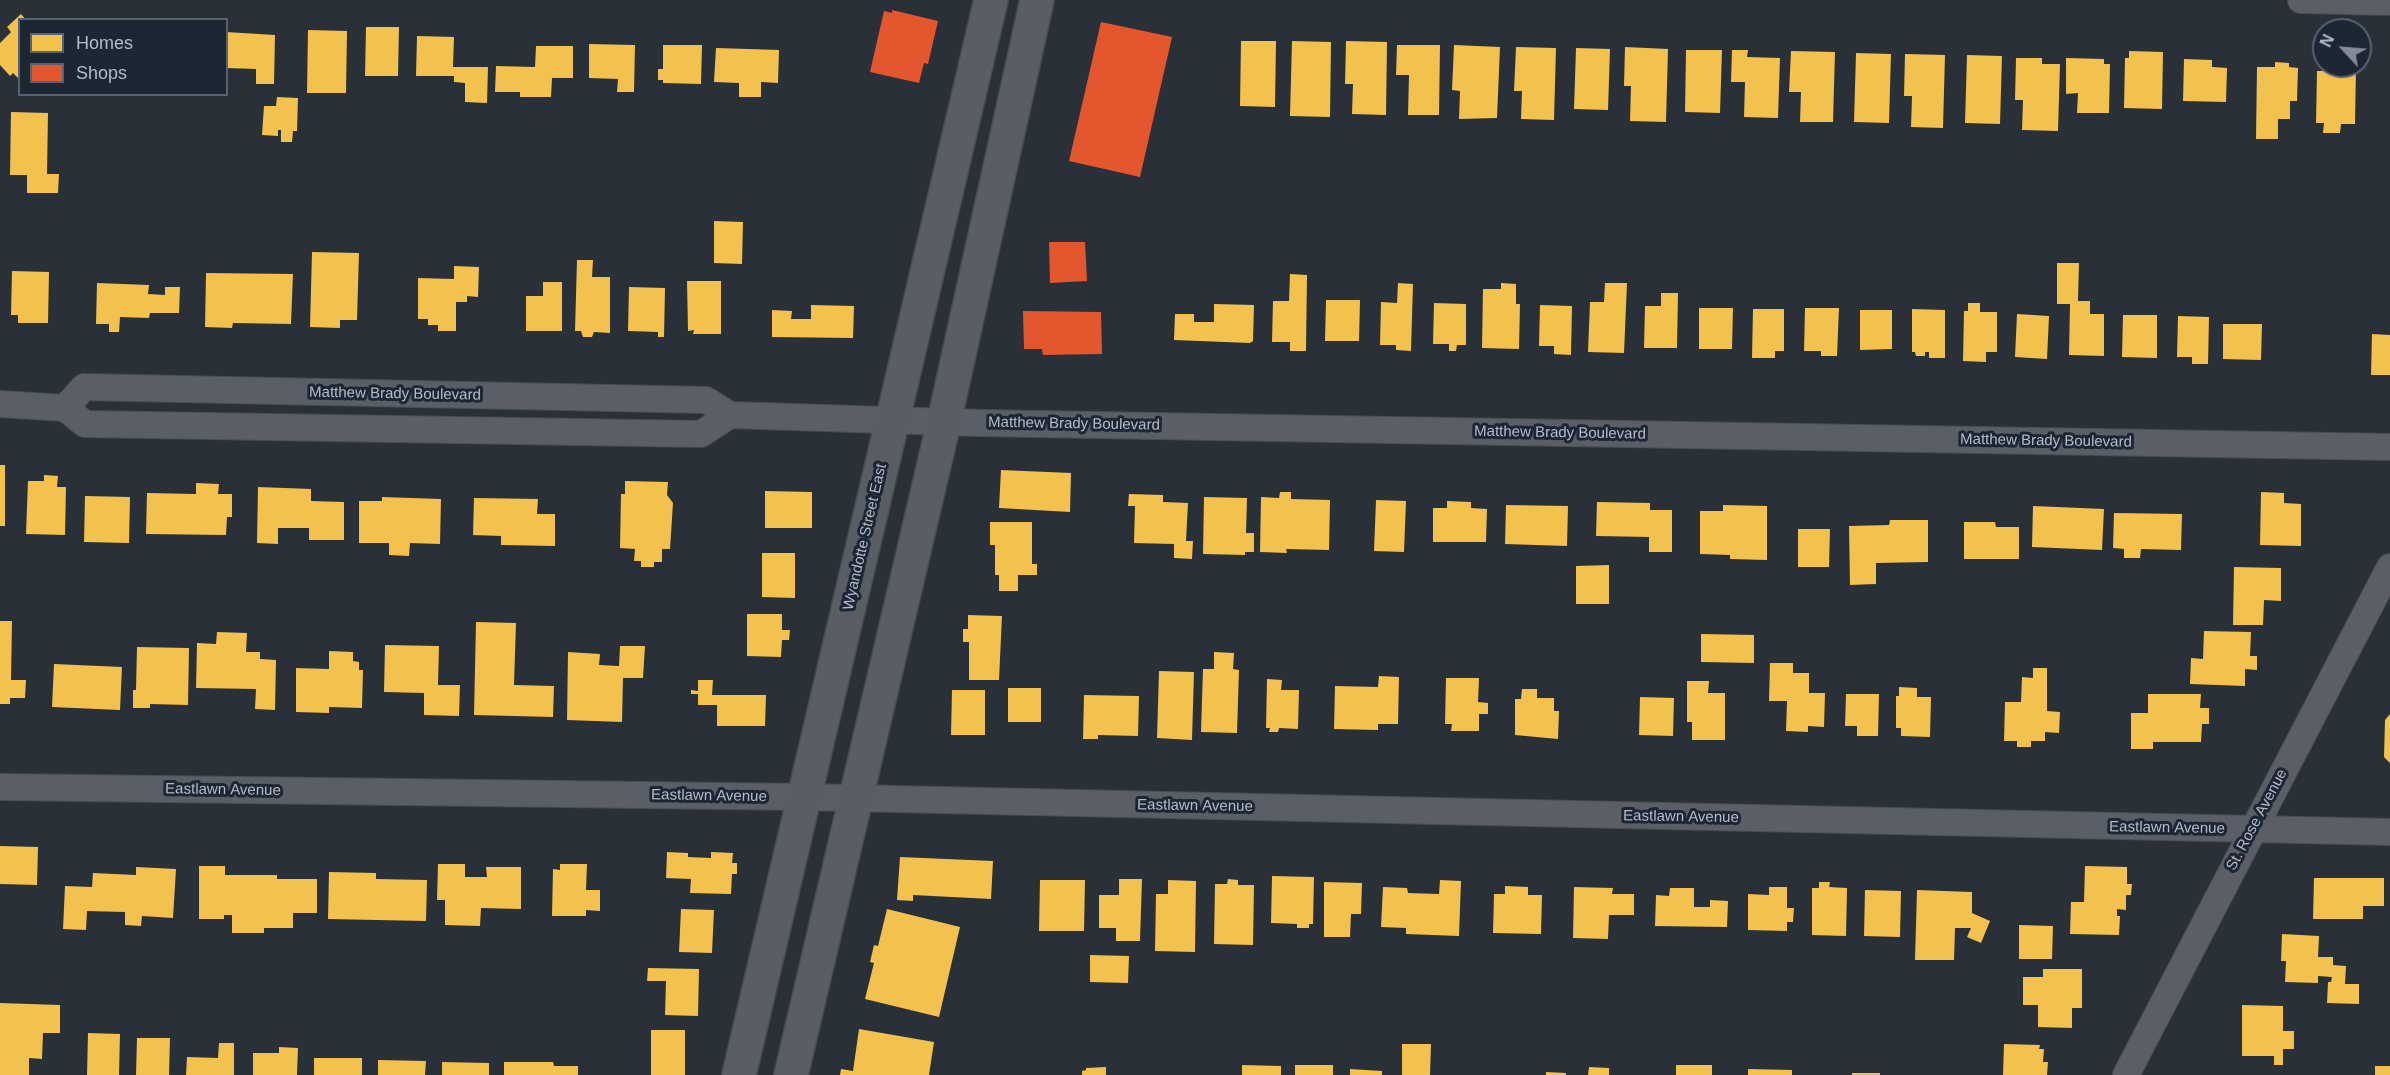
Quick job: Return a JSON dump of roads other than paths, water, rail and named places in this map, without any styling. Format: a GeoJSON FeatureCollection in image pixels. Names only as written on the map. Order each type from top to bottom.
{"type":"FeatureCollection","features":[{"type":"Feature","properties":{"kind":"main road","name":"Wyandotte Street East"},"geometry":{"type":"LineString","coordinates":[[739,1075],[991,0]]}},
{"type":"Feature","properties":{"kind":"main road"},"geometry":{"type":"LineString","coordinates":[[791,1075],[944,422],[1037,0]]}},
{"type":"Feature","properties":{"kind":"street"},"geometry":{"type":"LineString","coordinates":[[2301,0],[2390,2]]}},
{"type":"Feature","properties":{"kind":"street","name":"Matthew Brady Boulevard"},"geometry":{"type":"LineString","coordinates":[[65,408],[84,387],[706,400],[730,415],[944,422],[2390,447]]}},
{"type":"Feature","properties":{"kind":"street"},"geometry":{"type":"LineString","coordinates":[[0,404],[65,408],[85,424],[701,434],[730,415]]}},
{"type":"Feature","properties":{"kind":"street","name":"St. Rose Avenue"},"geometry":{"type":"LineString","coordinates":[[2126,1075],[2390,567]]}},
{"type":"Feature","properties":{"kind":"street","name":"Eastlawn Avenue"},"geometry":{"type":"LineString","coordinates":[[0,787],[804,797],[2390,832]]}}]}
